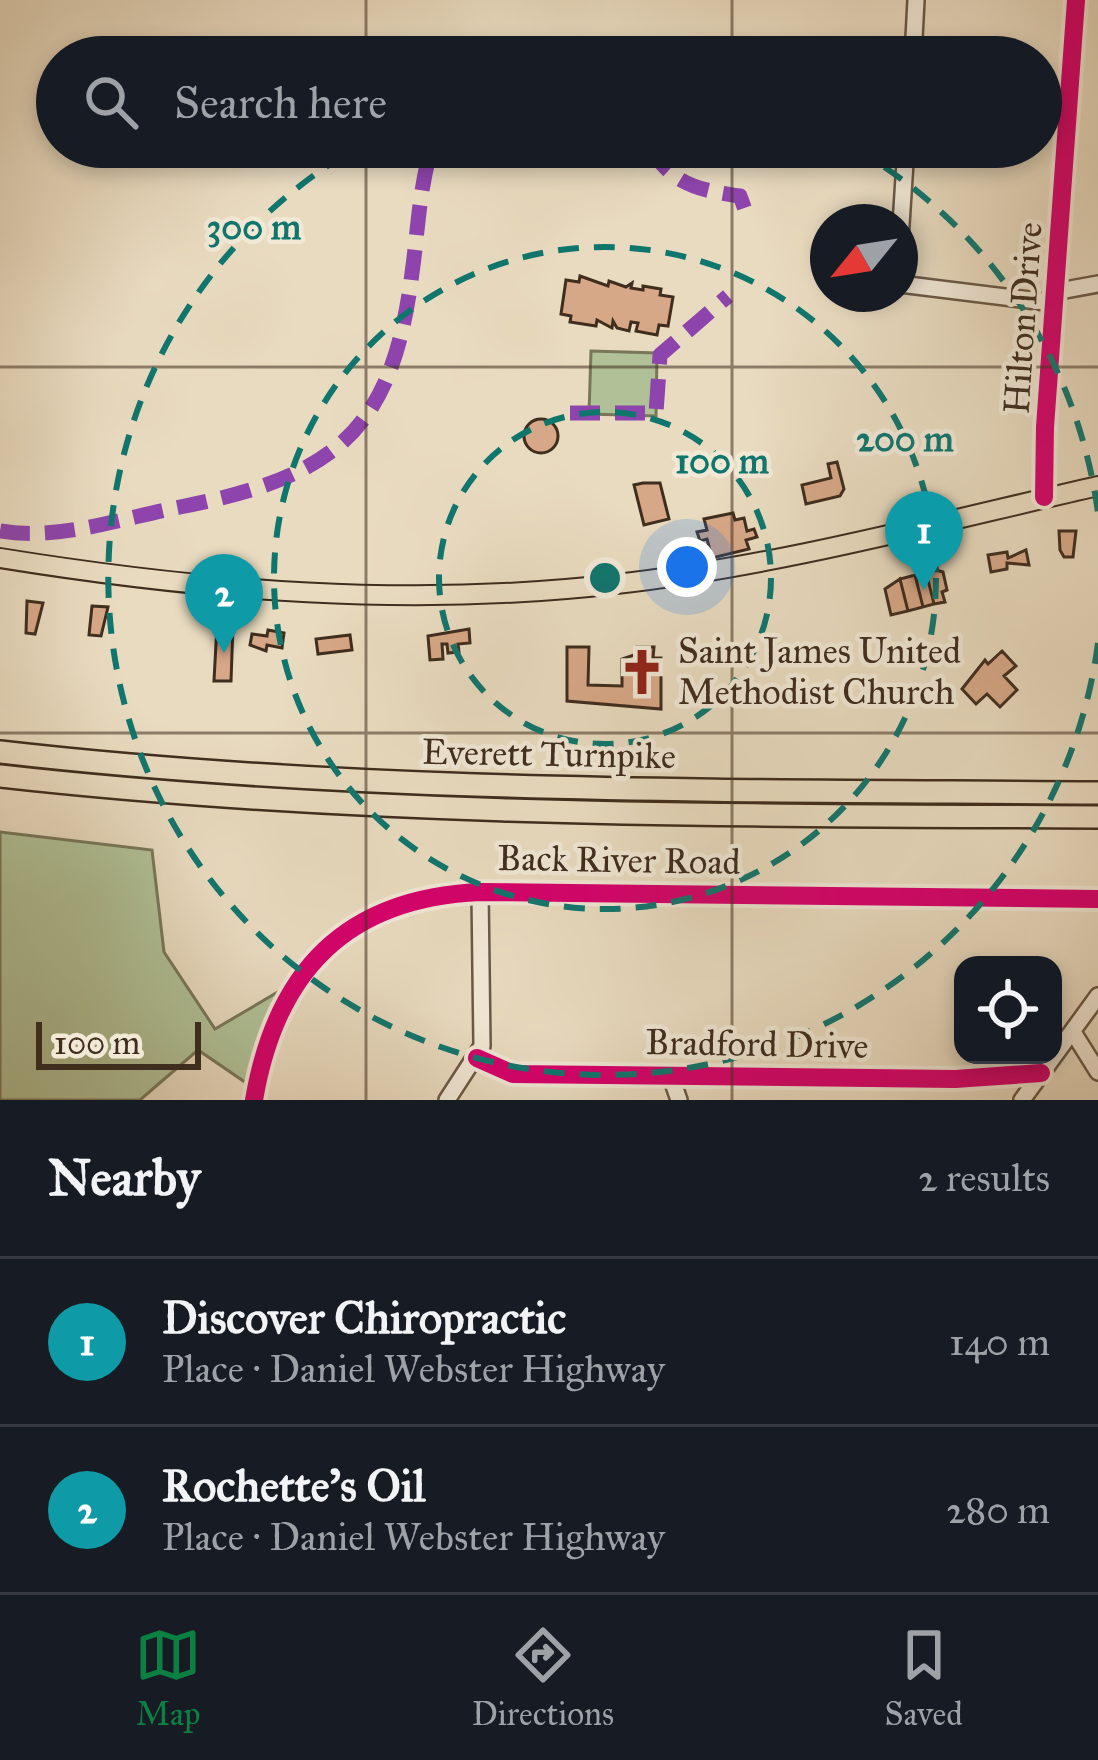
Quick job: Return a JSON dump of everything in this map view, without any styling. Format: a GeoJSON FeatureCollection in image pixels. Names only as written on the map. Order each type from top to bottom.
{"type":"FeatureCollection","features":[{"type":"Feature","properties":{"kind":"highway","name":"Everett Turnpike"},"geometry":{"type":"LineString","coordinates":[[0,752],[255,776],[449,786],[1098,793]]}},
{"type":"Feature","properties":{"kind":"highway","name":"Everett Turnpike"},"geometry":{"type":"LineString","coordinates":[[0,776],[247,800],[441,809],[1098,817]]}},
{"type":"Feature","properties":{"kind":"main road"},"geometry":{"type":"LineString","coordinates":[[0,558],[358,596],[526,593],[664,578],[1098,486]]}},
{"type":"Feature","properties":{"kind":"street"},"geometry":{"type":"LineString","coordinates":[[914,36],[916,0]]}},
{"type":"Feature","properties":{"kind":"street","name":"Hilton Drive"},"geometry":{"type":"LineString","coordinates":[[1044,497],[1076,0]]}},
{"type":"Feature","properties":{"kind":"street"},"geometry":{"type":"LineString","coordinates":[[902,204],[905,168]]}},
{"type":"Feature","properties":{"kind":"street"},"geometry":{"type":"LineString","coordinates":[[918,287],[1054,297],[1098,284]]}},
{"type":"Feature","properties":{"kind":"street"},"geometry":{"type":"LineString","coordinates":[[447,1100],[477,1058],[483,1041],[480,892]]}},
{"type":"Feature","properties":{"kind":"street","name":"Back River Road"},"geometry":{"type":"LineString","coordinates":[[254,1100],[280,1011],[315,957],[356,925],[391,908],[480,892],[1098,899]]}},
{"type":"Feature","properties":{"kind":"street"},"geometry":{"type":"LineString","coordinates":[[1022,1100],[1098,996]]}},
{"type":"Feature","properties":{"kind":"street"},"geometry":{"type":"LineString","coordinates":[[1073,1032],[1098,1072]]}},
{"type":"Feature","properties":{"kind":"street","name":"Bradford Drive"},"geometry":{"type":"LineString","coordinates":[[477,1058],[513,1074],[955,1079],[1041,1073]]}},
{"type":"Feature","properties":{"kind":"street"},"geometry":{"type":"LineString","coordinates":[[671,1077],[679,1100]]}},
{"type":"Feature","properties":{"kind":"green space"},"geometry":{"type":"Polygon","coordinates":[[[591,351],[657,353],[656,416],[589,414],[591,351]]]}},
{"type":"Feature","properties":{"kind":"green space"},"geometry":{"type":"Polygon","coordinates":[[[0,832],[152,850],[164,952],[215,1029],[312,972],[288,1013],[258,1091],[198,1050],[140,1100],[0,1100],[0,832]]]}},
{"type":"Feature","properties":{"kind":"building"},"geometry":{"type":"Polygon","coordinates":[[[580,276],[608,286],[609,281],[626,287],[632,283],[631,288],[643,290],[643,286],[661,289],[660,295],[673,297],[668,326],[659,325],[657,335],[636,331],[638,323],[631,322],[629,331],[617,328],[613,321],[612,328],[597,320],[596,326],[570,322],[571,316],[561,314],[566,280],[579,282],[580,276]]]}},
{"type":"Feature","properties":{"kind":"building"},"geometry":{"type":"Polygon","coordinates":[[[541,419],[553,424],[558,436],[553,448],[541,453],[529,448],[524,436],[529,424],[541,419]]]}},
{"type":"Feature","properties":{"kind":"building"},"geometry":{"type":"Polygon","coordinates":[[[837,462],[844,489],[840,496],[806,504],[802,485],[831,478],[828,464],[837,462]]]}},
{"type":"Feature","properties":{"kind":"building"},"geometry":{"type":"Polygon","coordinates":[[[660,483],[669,519],[644,525],[634,485],[660,483]]]}},
{"type":"Feature","properties":{"kind":"building"},"geometry":{"type":"Polygon","coordinates":[[[733,513],[735,520],[744,518],[747,531],[754,529],[757,537],[746,540],[749,549],[712,558],[707,539],[700,541],[697,532],[707,530],[704,519],[733,513]]]}},
{"type":"Feature","properties":{"kind":"building"},"geometry":{"type":"Polygon","coordinates":[[[1059,531],[1076,531],[1073,557],[1064,557],[1060,550],[1059,531]]]}},
{"type":"Feature","properties":{"kind":"building"},"geometry":{"type":"Polygon","coordinates":[[[1026,550],[1029,565],[1007,563],[1007,569],[991,572],[988,555],[1007,552],[1008,558],[1026,550]]]}},
{"type":"Feature","properties":{"kind":"building"},"geometry":{"type":"Polygon","coordinates":[[[926,572],[943,572],[947,590],[942,592],[945,602],[934,604],[926,572]]]}},
{"type":"Feature","properties":{"kind":"building"},"geometry":{"type":"Polygon","coordinates":[[[926,572],[934,604],[923,607],[915,575],[926,572]]]}},
{"type":"Feature","properties":{"kind":"building"},"geometry":{"type":"Polygon","coordinates":[[[915,575],[923,607],[908,611],[900,579],[915,575]]]}},
{"type":"Feature","properties":{"kind":"building"},"geometry":{"type":"Polygon","coordinates":[[[900,579],[908,611],[891,615],[885,589],[900,579]]]}},
{"type":"Feature","properties":{"kind":"building"},"geometry":{"type":"Polygon","coordinates":[[[27,601],[43,603],[35,634],[26,633],[27,601]]]}},
{"type":"Feature","properties":{"kind":"building"},"geometry":{"type":"Polygon","coordinates":[[[92,606],[108,607],[101,636],[89,635],[92,606]]]}},
{"type":"Feature","properties":{"kind":"building"},"geometry":{"type":"Polygon","coordinates":[[[217,625],[233,625],[231,681],[214,681],[217,625]]]}},
{"type":"Feature","properties":{"kind":"building"},"geometry":{"type":"Polygon","coordinates":[[[469,629],[470,643],[458,644],[459,652],[448,653],[447,644],[442,644],[443,659],[430,660],[428,636],[469,629]]]}},
{"type":"Feature","properties":{"kind":"building"},"geometry":{"type":"Polygon","coordinates":[[[268,630],[284,633],[282,648],[267,645],[266,651],[250,645],[252,634],[267,636],[268,630]]]}},
{"type":"Feature","properties":{"kind":"building"},"geometry":{"type":"Polygon","coordinates":[[[350,635],[352,650],[318,654],[316,639],[350,635]]]}},
{"type":"Feature","properties":{"kind":"building","name":"Saint James United Methodist Church"},"geometry":{"type":"Polygon","coordinates":[[[567,647],[589,647],[588,685],[622,686],[622,659],[637,654],[637,647],[654,647],[653,658],[661,658],[661,709],[567,701],[567,647]]]}},
{"type":"Feature","properties":{"kind":"building"},"geometry":{"type":"Polygon","coordinates":[[[1002,651],[1016,666],[1004,676],[1017,690],[1000,707],[987,694],[976,704],[962,689],[985,660],[988,664],[1002,651]]]}},
{"type":"Feature","properties":{"kind":"marked path"},"geometry":{"type":"LineString","coordinates":[[0,531],[67,531],[233,495],[315,462],[346,439],[370,410],[389,373],[403,328],[428,168]]}},
{"type":"Feature","properties":{"kind":"marked path"},"geometry":{"type":"LineString","coordinates":[[666,168],[688,184],[740,196],[747,215]]}},
{"type":"Feature","properties":{"kind":"marked path"},"geometry":{"type":"LineString","coordinates":[[570,413],[656,413],[660,355],[728,296]]}},
{"type":"Feature","properties":{"kind":"cycle path"},"geometry":{"type":"LineString","coordinates":[[1044,497],[1076,0]]}},
{"type":"Feature","properties":{"kind":"cycle path"},"geometry":{"type":"LineString","coordinates":[[254,1100],[280,1014],[300,979],[325,950],[355,926],[433,897],[480,892],[1098,899]]}},
{"type":"Feature","properties":{"kind":"cycle path"},"geometry":{"type":"LineString","coordinates":[[477,1058],[513,1074],[955,1079],[1041,1073]]}},
{"type":"Feature","properties":{"kind":"place","name":"Discover Chiropractic"},"geometry":{"type":"Point","coordinates":[924,590]}},
{"type":"Feature","properties":{"kind":"place","name":"Rochette's Oil"},"geometry":{"type":"Point","coordinates":[224,653]}},
{"type":"Feature","properties":{"kind":"place","name":"Saint James United Methodist Church"},"geometry":{"type":"Point","coordinates":[642,672]}}]}
